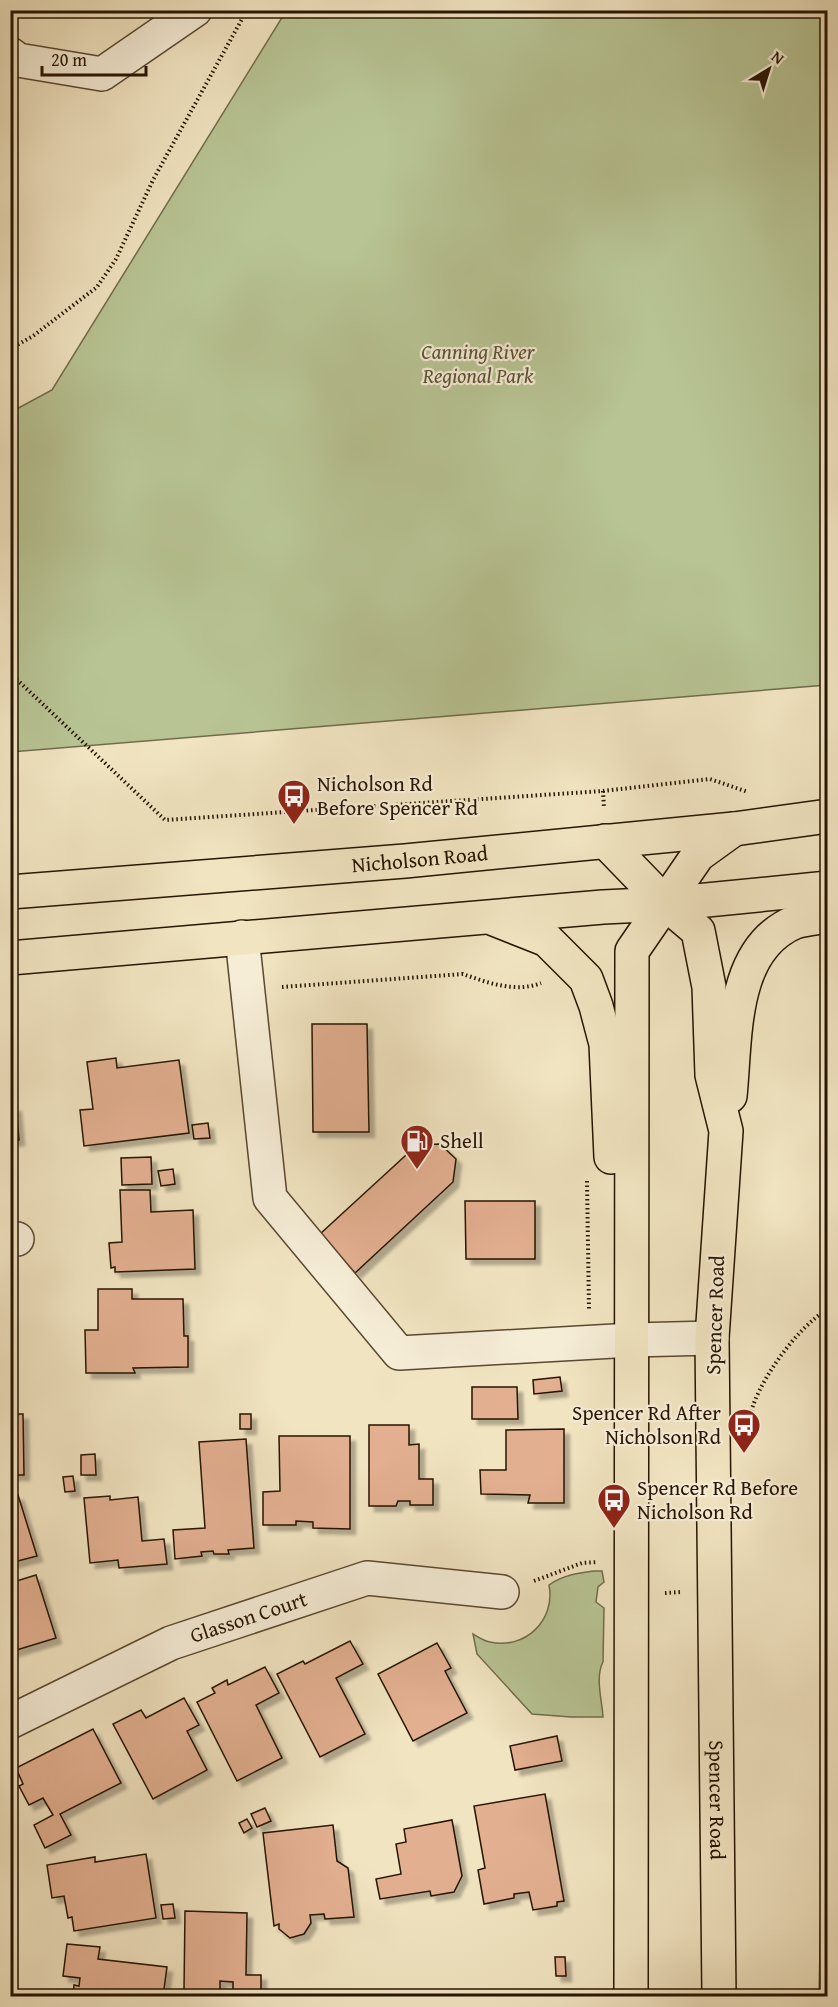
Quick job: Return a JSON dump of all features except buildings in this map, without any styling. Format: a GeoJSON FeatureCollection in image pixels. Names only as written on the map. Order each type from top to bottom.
{"type":"FeatureCollection","features":[{"type":"Feature","properties":{"kind":"main road","name":"Nicholson Road"},"geometry":{"type":"LineString","coordinates":[[10,892],[405,861],[734,829],[828,816]]}},
{"type":"Feature","properties":{"kind":"main road"},"geometry":{"type":"LineString","coordinates":[[631,1996],[633,951],[698,855],[734,829]]}},
{"type":"Feature","properties":{"kind":"main road","name":"Spencer Road"},"geometry":{"type":"LineString","coordinates":[[604,841],[666,904],[698,931],[710,987],[712,1075],[726,1131],[712,1338],[719,1996]]}},
{"type":"Feature","properties":{"kind":"main road"},"geometry":{"type":"LineString","coordinates":[[10,958],[242,937],[666,904],[828,888]]}},
{"type":"Feature","properties":{"kind":"main road"},"geometry":{"type":"LineString","coordinates":[[726,1131],[739,998],[747,972],[760,950],[777,934],[796,922],[828,916]]}},
{"type":"Feature","properties":{"kind":"main road"},"geometry":{"type":"LineString","coordinates":[[487,917],[547,940],[586,979],[596,1006],[606,1044],[614,1205],[632,1340]]}},
{"type":"Feature","properties":{"kind":"street"},"geometry":{"type":"LineString","coordinates":[[10,54],[18,60],[102,74],[195,10]]}},
{"type":"Feature","properties":{"kind":"street"},"geometry":{"type":"LineString","coordinates":[[242,937],[270,1198],[399,1353],[632,1340],[712,1338]]}},
{"type":"Feature","properties":{"kind":"street","name":"Glasson Court"},"geometry":{"type":"LineString","coordinates":[[10,1722],[171,1643],[366,1578],[502,1592]]}},
{"type":"Feature","properties":{"kind":"path"},"geometry":{"type":"LineString","coordinates":[[10,349],[33,336],[97,287],[116,259],[153,180],[247,10]]}},
{"type":"Feature","properties":{"kind":"path"},"geometry":{"type":"LineString","coordinates":[[10,673],[165,820],[603,791],[710,779],[756,794]]}},
{"type":"Feature","properties":{"kind":"path"},"geometry":{"type":"LineString","coordinates":[[248,989],[463,974],[513,988],[539,984],[546,980]]}},
{"type":"Feature","properties":{"kind":"path"},"geometry":{"type":"LineString","coordinates":[[587,1180],[590,1343]]}},
{"type":"Feature","properties":{"kind":"path"},"geometry":{"type":"LineString","coordinates":[[748,1428],[751,1409],[770,1372],[794,1340],[817,1315],[828,1309]]}},
{"type":"Feature","properties":{"kind":"path"},"geometry":{"type":"LineString","coordinates":[[502,1592],[582,1563],[607,1561]]}},
{"type":"Feature","properties":{"kind":"green space","name":"Canning River Regional Park"},"geometry":{"type":"Polygon","coordinates":[[[286,11],[827,11],[827,685],[11,752],[11,412],[52,390],[286,11]]]}},
{"type":"Feature","properties":{"kind":"green space"},"geometry":{"type":"Polygon","coordinates":[[[602,1571],[604,1582],[598,1587],[596,1602],[604,1608],[603,1662],[599,1675],[603,1717],[532,1714],[477,1654],[473,1634],[481,1639],[503,1643],[526,1637],[543,1621],[548,1610],[549,1585],[565,1577],[602,1571]]]}},
{"type":"Feature","properties":{"kind":"green space"},"geometry":{"type":"Polygon","coordinates":[[[827,1589],[828,1996],[819,1996],[827,1589]]]}},
{"type":"Feature","properties":{"kind":"place","name":"Nicholson Rd Before Spencer Rd"},"geometry":{"type":"Point","coordinates":[294,825]}},
{"type":"Feature","properties":{"kind":"place","name":"Shell"},"geometry":{"type":"Point","coordinates":[417,1170]}},
{"type":"Feature","properties":{"kind":"place","name":"Spencer Rd After Nicholson Rd"},"geometry":{"type":"Point","coordinates":[744,1454]}},
{"type":"Feature","properties":{"kind":"place","name":"Spencer Rd Before Nicholson Rd"},"geometry":{"type":"Point","coordinates":[614,1529]}}]}
